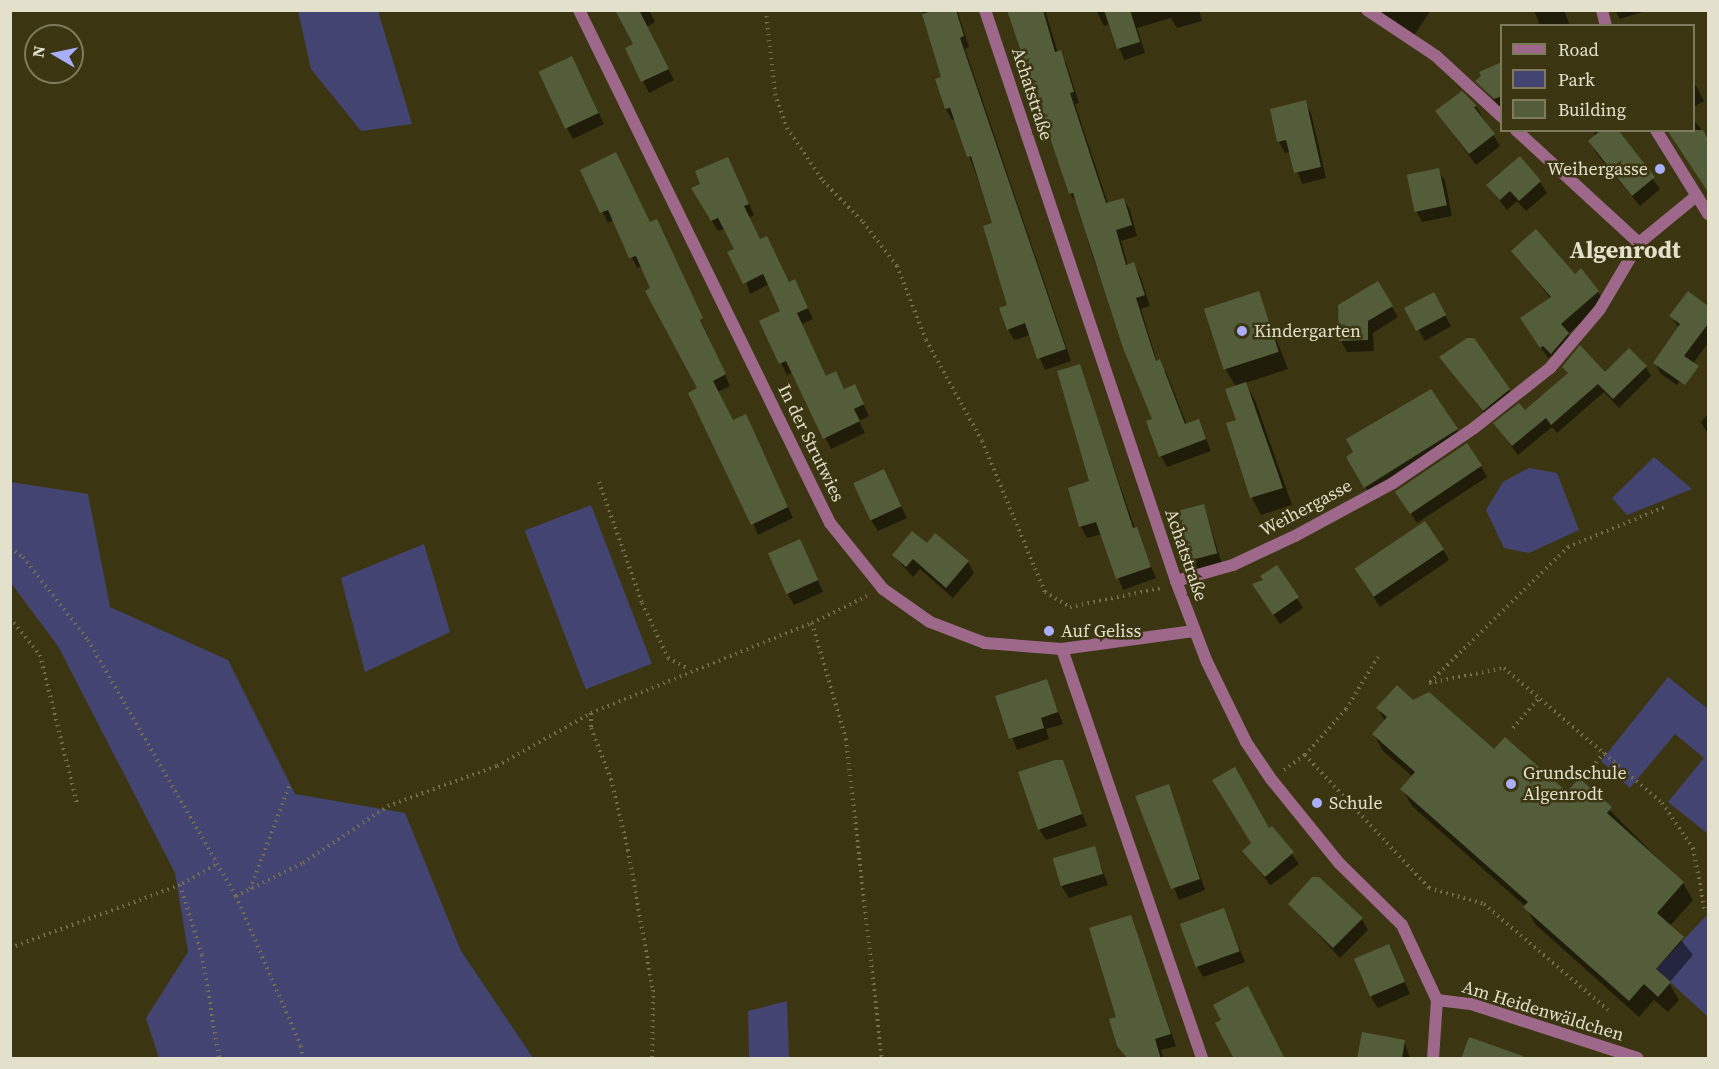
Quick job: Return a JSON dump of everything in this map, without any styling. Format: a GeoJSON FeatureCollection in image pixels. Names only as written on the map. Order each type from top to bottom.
{"type":"FeatureCollection","features":[{"type":"Feature","properties":{"kind":"street","name":"In der Strutwies"},"geometry":{"type":"LineString","coordinates":[[579,10],[830,523],[883,589],[930,622],[985,643],[1062,649],[1194,631]]}},
{"type":"Feature","properties":{"kind":"street","name":"Achatstraße"},"geometry":{"type":"LineString","coordinates":[[986,10],[1194,631],[1231,713],[1271,779],[1339,863],[1402,925],[1437,1000],[1433,1059]]}},
{"type":"Feature","properties":{"kind":"street"},"geometry":{"type":"LineString","coordinates":[[1367,10],[1436,56],[1500,115]]}},
{"type":"Feature","properties":{"kind":"street"},"geometry":{"type":"LineString","coordinates":[[1518,132],[1639,243]]}},
{"type":"Feature","properties":{"kind":"street"},"geometry":{"type":"LineString","coordinates":[[1657,132],[1695,197],[1708,214]]}},
{"type":"Feature","properties":{"kind":"street","name":"Weihergasse"},"geometry":{"type":"LineString","coordinates":[[1176,581],[1233,565],[1295,536],[1393,483],[1474,428],[1550,368],[1600,309],[1639,243],[1695,197]]}},
{"type":"Feature","properties":{"kind":"street"},"geometry":{"type":"LineString","coordinates":[[1062,649],[1202,1059]]}},
{"type":"Feature","properties":{"kind":"street","name":"Am Heidenwäldchen"},"geometry":{"type":"LineString","coordinates":[[1437,1000],[1471,1004],[1637,1059]]}},
{"type":"Feature","properties":{"kind":"path"},"geometry":{"type":"LineString","coordinates":[[766,10],[775,93],[787,128],[823,181],[863,222],[897,266],[926,340],[982,441],[1045,592],[1070,608],[1157,590],[1176,581]]}},
{"type":"Feature","properties":{"kind":"path"},"geometry":{"type":"LineString","coordinates":[[599,482],[642,603],[668,658],[689,670]]}},
{"type":"Feature","properties":{"kind":"path"},"geometry":{"type":"LineString","coordinates":[[1667,506],[1568,547],[1429,683],[1504,668],[1662,803],[1693,848],[1705,911]]}},
{"type":"Feature","properties":{"kind":"path"},"geometry":{"type":"LineString","coordinates":[[10,548],[23,557],[88,640],[215,865],[236,896],[301,1046],[303,1059]]}},
{"type":"Feature","properties":{"kind":"path"},"geometry":{"type":"LineString","coordinates":[[236,896],[303,863],[388,806],[497,766],[591,713],[689,670],[812,623],[883,589]]}},
{"type":"Feature","properties":{"kind":"path"},"geometry":{"type":"LineString","coordinates":[[10,618],[40,655],[77,804]]}},
{"type":"Feature","properties":{"kind":"path"},"geometry":{"type":"LineString","coordinates":[[812,623],[846,739],[882,1059]]}},
{"type":"Feature","properties":{"kind":"path"},"geometry":{"type":"LineString","coordinates":[[1271,779],[1305,755],[1346,709],[1378,657]]}},
{"type":"Feature","properties":{"kind":"path"},"geometry":{"type":"LineString","coordinates":[[1513,728],[1539,698]]}},
{"type":"Feature","properties":{"kind":"path"},"geometry":{"type":"LineString","coordinates":[[591,713],[591,728],[611,779],[628,850],[653,990],[652,1059]]}},
{"type":"Feature","properties":{"kind":"path"},"geometry":{"type":"LineString","coordinates":[[1588,772],[1604,753]]}},
{"type":"Feature","properties":{"kind":"path"},"geometry":{"type":"LineString","coordinates":[[1305,755],[1429,888],[1484,904],[1608,1010]]}},
{"type":"Feature","properties":{"kind":"path"},"geometry":{"type":"LineString","coordinates":[[249,890],[290,784]]}},
{"type":"Feature","properties":{"kind":"path"},"geometry":{"type":"LineString","coordinates":[[10,948],[180,885],[215,865]]}},
{"type":"Feature","properties":{"kind":"path"},"geometry":{"type":"LineString","coordinates":[[180,885],[202,955],[219,1059]]}},
{"type":"Feature","properties":{"kind":"green space"},"geometry":{"type":"Polygon","coordinates":[[[298,11],[378,11],[412,124],[361,131],[311,69],[298,11]]]}},
{"type":"Feature","properties":{"kind":"green space"},"geometry":{"type":"Polygon","coordinates":[[[1654,457],[1692,489],[1627,515],[1612,498],[1654,457]]]}},
{"type":"Feature","properties":{"kind":"green space"},"geometry":{"type":"Polygon","coordinates":[[[1529,468],[1557,473],[1579,530],[1529,553],[1504,548],[1486,510],[1503,482],[1529,468]]]}},
{"type":"Feature","properties":{"kind":"green space"},"geometry":{"type":"Polygon","coordinates":[[[11,482],[88,494],[110,607],[228,660],[295,794],[405,813],[461,951],[533,1058],[159,1058],[146,1018],[188,952],[175,873],[58,646],[11,583],[11,482]]]}},
{"type":"Feature","properties":{"kind":"green space"},"geometry":{"type":"Polygon","coordinates":[[[591,505],[652,664],[586,689],[525,530],[591,505]]]}},
{"type":"Feature","properties":{"kind":"green space"},"geometry":{"type":"Polygon","coordinates":[[[424,544],[450,632],[365,672],[341,578],[424,544]]]}},
{"type":"Feature","properties":{"kind":"green space"},"geometry":{"type":"Polygon","coordinates":[[[1668,677],[1708,709],[1708,834],[1668,802],[1704,758],[1675,734],[1630,788],[1601,761],[1668,677]]]}},
{"type":"Feature","properties":{"kind":"green space"},"geometry":{"type":"Polygon","coordinates":[[[1708,914],[1708,1017],[1656,969],[1708,914]]]}},
{"type":"Feature","properties":{"kind":"green space"},"geometry":{"type":"Polygon","coordinates":[[[787,1001],[789,1058],[749,1058],[748,1011],[787,1001]]]}},
{"type":"Feature","properties":{"kind":"building"},"geometry":{"type":"Polygon","coordinates":[[[615,10],[639,10],[669,69],[641,82],[625,48],[633,44],[615,10]]]}},
{"type":"Feature","properties":{"kind":"building"},"geometry":{"type":"Polygon","coordinates":[[[935,10],[956,10],[964,36],[960,38],[1066,349],[1037,359],[1025,323],[1007,330],[999,308],[1007,305],[983,226],[992,223],[971,156],[967,157],[950,108],[945,109],[935,79],[941,77],[922,14],[935,10]]]}},
{"type":"Feature","properties":{"kind":"building"},"geometry":{"type":"Polygon","coordinates":[[[1007,10],[1043,10],[1055,52],[1061,50],[1074,92],[1070,93],[1106,203],[1124,198],[1132,225],[1116,230],[1126,265],[1134,262],[1145,295],[1136,298],[1156,361],[1160,359],[1185,424],[1199,419],[1206,439],[1159,457],[1146,421],[1152,419],[1123,348],[1073,193],[1069,194],[1007,10]]]}},
{"type":"Feature","properties":{"kind":"building"},"geometry":{"type":"Polygon","coordinates":[[[1104,10],[1130,10],[1140,42],[1117,49],[1104,10]]]}},
{"type":"Feature","properties":{"kind":"building"},"geometry":{"type":"Polygon","coordinates":[[[572,56],[599,113],[565,129],[538,72],[572,56]]]}},
{"type":"Feature","properties":{"kind":"building"},"geometry":{"type":"Polygon","coordinates":[[[1500,63],[1500,97],[1494,99],[1475,81],[1481,76],[1479,72],[1500,63]]]}},
{"type":"Feature","properties":{"kind":"building"},"geometry":{"type":"Polygon","coordinates":[[[1462,91],[1477,106],[1474,107],[1495,134],[1469,154],[1435,111],[1462,91]]]}},
{"type":"Feature","properties":{"kind":"building"},"geometry":{"type":"Polygon","coordinates":[[[1306,100],[1321,167],[1294,173],[1286,140],[1277,142],[1270,109],[1306,100]]]}},
{"type":"Feature","properties":{"kind":"building"},"geometry":{"type":"Polygon","coordinates":[[[1703,130],[1708,139],[1708,192],[1668,132],[1703,130]]]}},
{"type":"Feature","properties":{"kind":"building"},"geometry":{"type":"Polygon","coordinates":[[[1599,132],[1620,132],[1655,177],[1632,196],[1588,141],[1599,132]]]}},
{"type":"Feature","properties":{"kind":"building"},"geometry":{"type":"Polygon","coordinates":[[[616,152],[650,222],[657,219],[703,318],[700,320],[726,374],[713,381],[733,420],[746,414],[788,507],[751,525],[688,393],[697,388],[645,291],[650,288],[636,256],[629,258],[608,210],[600,213],[580,170],[616,152]]]}},
{"type":"Feature","properties":{"kind":"building"},"geometry":{"type":"Polygon","coordinates":[[[1520,156],[1541,181],[1519,201],[1510,191],[1500,200],[1486,185],[1520,156]]]}},
{"type":"Feature","properties":{"kind":"building"},"geometry":{"type":"Polygon","coordinates":[[[728,157],[749,204],[744,206],[760,239],[767,236],[789,282],[795,279],[808,308],[797,313],[826,376],[836,371],[844,389],[855,384],[864,404],[854,409],[860,421],[823,439],[786,361],[779,364],[759,321],[780,311],[763,274],[743,284],[727,252],[734,249],[718,218],[711,221],[691,188],[700,184],[695,171],[728,157]]]}},
{"type":"Feature","properties":{"kind":"building"},"geometry":{"type":"Polygon","coordinates":[[[1439,168],[1447,205],[1415,212],[1407,175],[1439,168]]]}},
{"type":"Feature","properties":{"kind":"building"},"geometry":{"type":"Polygon","coordinates":[[[1536,229],[1575,274],[1581,268],[1599,291],[1561,324],[1569,333],[1551,354],[1543,346],[1540,348],[1520,318],[1551,297],[1511,251],[1536,229]]]}},
{"type":"Feature","properties":{"kind":"building"},"geometry":{"type":"Polygon","coordinates":[[[1378,281],[1393,306],[1368,321],[1368,340],[1339,341],[1338,305],[1378,281]]]}},
{"type":"Feature","properties":{"kind":"building","name":"Kindergarten"},"geometry":{"type":"Polygon","coordinates":[[[1259,291],[1279,352],[1224,370],[1204,309],[1259,291]]]}},
{"type":"Feature","properties":{"kind":"building"},"geometry":{"type":"Polygon","coordinates":[[[1688,291],[1708,306],[1708,324],[1684,356],[1699,366],[1685,385],[1653,363],[1680,324],[1669,316],[1688,291]]]}},
{"type":"Feature","properties":{"kind":"building"},"geometry":{"type":"Polygon","coordinates":[[[1434,292],[1446,315],[1416,331],[1404,308],[1434,292]]]}},
{"type":"Feature","properties":{"kind":"building"},"geometry":{"type":"Polygon","coordinates":[[[1467,338],[1474,338],[1510,389],[1483,411],[1439,357],[1467,338]]]}},
{"type":"Feature","properties":{"kind":"building"},"geometry":{"type":"Polygon","coordinates":[[[1580,345],[1605,372],[1629,348],[1647,366],[1613,399],[1598,384],[1551,425],[1546,418],[1512,446],[1493,423],[1519,403],[1525,410],[1568,373],[1562,367],[1580,345]]]}},
{"type":"Feature","properties":{"kind":"building"},"geometry":{"type":"Polygon","coordinates":[[[1080,364],[1133,528],[1137,527],[1151,567],[1116,579],[1096,522],[1079,527],[1068,488],[1089,481],[1057,371],[1080,364]]]}},
{"type":"Feature","properties":{"kind":"building"},"geometry":{"type":"Polygon","coordinates":[[[1246,382],[1283,488],[1250,498],[1226,423],[1236,420],[1225,389],[1246,382]]]}},
{"type":"Feature","properties":{"kind":"building"},"geometry":{"type":"Polygon","coordinates":[[[1431,389],[1458,429],[1364,488],[1346,457],[1353,452],[1346,439],[1431,389]]]}},
{"type":"Feature","properties":{"kind":"building"},"geometry":{"type":"Polygon","coordinates":[[[1467,443],[1482,465],[1410,514],[1395,492],[1467,443]]]}},
{"type":"Feature","properties":{"kind":"building"},"geometry":{"type":"Polygon","coordinates":[[[884,469],[901,506],[871,521],[853,483],[884,469]]]}},
{"type":"Feature","properties":{"kind":"building"},"geometry":{"type":"Polygon","coordinates":[[[1204,504],[1217,553],[1191,560],[1178,511],[1204,504]]]}},
{"type":"Feature","properties":{"kind":"building"},"geometry":{"type":"Polygon","coordinates":[[[1425,521],[1444,549],[1374,597],[1355,569],[1425,521]]]}},
{"type":"Feature","properties":{"kind":"building"},"geometry":{"type":"Polygon","coordinates":[[[912,531],[927,543],[935,533],[969,561],[946,588],[913,559],[906,567],[892,555],[912,531]]]}},
{"type":"Feature","properties":{"kind":"building"},"geometry":{"type":"Polygon","coordinates":[[[800,539],[818,580],[786,594],[768,553],[800,539]]]}},
{"type":"Feature","properties":{"kind":"building"},"geometry":{"type":"Polygon","coordinates":[[[1277,565],[1299,597],[1273,615],[1252,584],[1263,580],[1260,576],[1277,565]]]}},
{"type":"Feature","properties":{"kind":"building"},"geometry":{"type":"Polygon","coordinates":[[[1047,679],[1058,712],[1041,718],[1044,728],[1009,739],[995,696],[1047,679]]]}},
{"type":"Feature","properties":{"kind":"building"},"geometry":{"type":"Polygon","coordinates":[[[1397,685],[1413,700],[1429,692],[1494,749],[1505,737],[1567,792],[1579,778],[1612,807],[1607,813],[1684,882],[1657,913],[1684,937],[1656,969],[1671,982],[1658,997],[1644,984],[1629,1001],[1523,907],[1528,902],[1400,789],[1415,772],[1372,734],[1387,717],[1376,708],[1397,685]]]}},
{"type":"Feature","properties":{"kind":"building"},"geometry":{"type":"Polygon","coordinates":[[[1055,760],[1063,760],[1082,814],[1038,830],[1018,772],[1055,760]]]}},
{"type":"Feature","properties":{"kind":"building"},"geometry":{"type":"Polygon","coordinates":[[[1235,767],[1269,828],[1272,826],[1294,852],[1265,877],[1242,851],[1251,843],[1212,780],[1235,767]]]}},
{"type":"Feature","properties":{"kind":"building"},"geometry":{"type":"Polygon","coordinates":[[[1169,784],[1200,879],[1171,889],[1135,796],[1169,784]]]}},
{"type":"Feature","properties":{"kind":"building"},"geometry":{"type":"Polygon","coordinates":[[[1095,846],[1103,874],[1061,886],[1053,858],[1095,846]]]}},
{"type":"Feature","properties":{"kind":"building"},"geometry":{"type":"Polygon","coordinates":[[[1312,877],[1319,877],[1363,918],[1333,948],[1288,904],[1312,877]]]}},
{"type":"Feature","properties":{"kind":"building"},"geometry":{"type":"Polygon","coordinates":[[[1224,908],[1240,951],[1196,967],[1180,924],[1224,908]]]}},
{"type":"Feature","properties":{"kind":"building"},"geometry":{"type":"Polygon","coordinates":[[[1131,915],[1171,1034],[1155,1039],[1161,1059],[1128,1059],[1117,1046],[1109,1019],[1116,1017],[1089,928],[1131,915]]]}},
{"type":"Feature","properties":{"kind":"building"},"geometry":{"type":"Polygon","coordinates":[[[1389,944],[1405,982],[1370,997],[1354,959],[1389,944]]]}},
{"type":"Feature","properties":{"kind":"building"},"geometry":{"type":"Polygon","coordinates":[[[1248,986],[1285,1059],[1234,1059],[1215,1023],[1221,1020],[1213,1005],[1248,986]]]}},
{"type":"Feature","properties":{"kind":"building"},"geometry":{"type":"Polygon","coordinates":[[[1362,1032],[1405,1040],[1402,1059],[1357,1059],[1362,1032]]]}},
{"type":"Feature","properties":{"kind":"building"},"geometry":{"type":"Polygon","coordinates":[[[1469,1037],[1523,1056],[1523,1059],[1461,1059],[1469,1037]]]}},
{"type":"Feature","properties":{"kind":"place","name":"Weihergasse"},"geometry":{"type":"Point","coordinates":[1660,169]}},
{"type":"Feature","properties":{"kind":"place","name":"Kindergarten"},"geometry":{"type":"Point","coordinates":[1242,331]}},
{"type":"Feature","properties":{"kind":"place","name":"Auf Geliss"},"geometry":{"type":"Point","coordinates":[1049,631]}},
{"type":"Feature","properties":{"kind":"place","name":"Grundschule Algenrodt"},"geometry":{"type":"Point","coordinates":[1511,784]}},
{"type":"Feature","properties":{"kind":"place","name":"Schule"},"geometry":{"type":"Point","coordinates":[1317,803]}},
{"type":"Feature","properties":{"kind":"district","name":"Algenrodt"},"geometry":{"type":"Point","coordinates":[1625,250]}}]}
